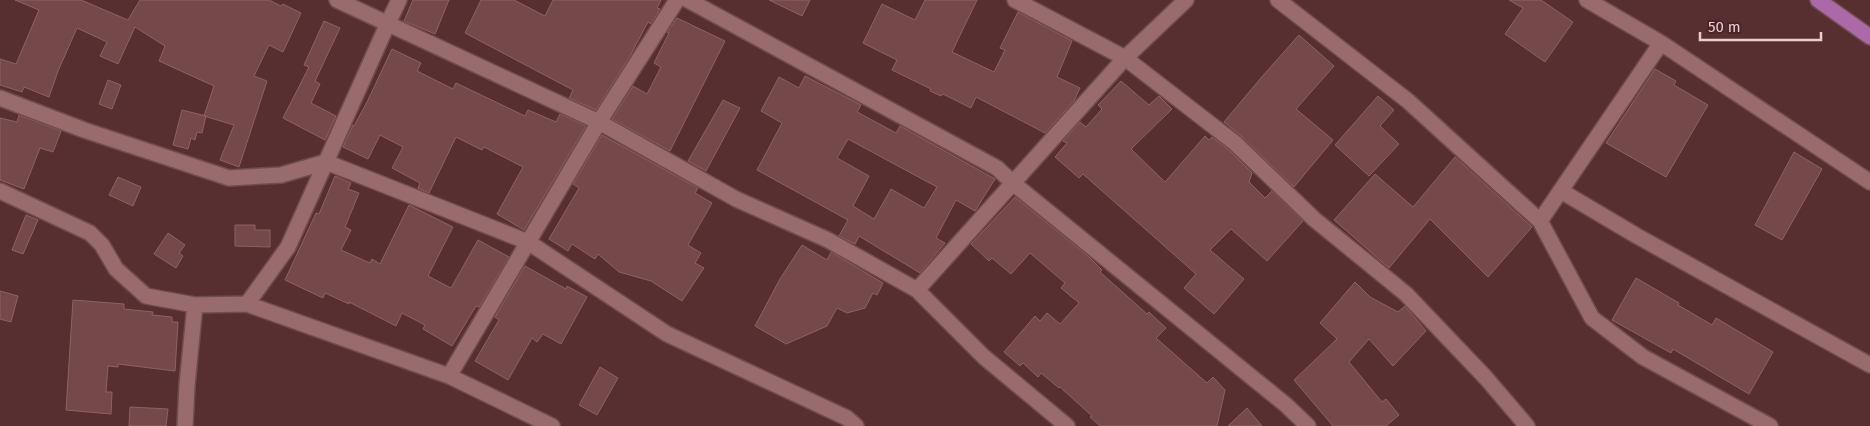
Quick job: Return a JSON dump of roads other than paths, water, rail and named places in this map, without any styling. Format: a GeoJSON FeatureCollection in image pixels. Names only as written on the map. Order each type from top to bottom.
{"type":"FeatureCollection","features":[{"type":"Feature","properties":{"kind":"main road"},"geometry":{"type":"LineString","coordinates":[[1818,0],[1870,37]]}},
{"type":"Feature","properties":{"kind":"street"},"geometry":{"type":"LineString","coordinates":[[337,0],[599,122],[736,199],[828,240],[917,290],[984,357],[1067,426]]}},
{"type":"Feature","properties":{"kind":"street"},"geometry":{"type":"LineString","coordinates":[[247,304],[288,247],[400,0]]}},
{"type":"Feature","properties":{"kind":"street"},"geometry":{"type":"LineString","coordinates":[[450,376],[599,122],[677,0]]}},
{"type":"Feature","properties":{"kind":"street"},"geometry":{"type":"LineString","coordinates":[[688,0],[997,168],[1014,184],[1279,399],[1308,426]]}},
{"type":"Feature","properties":{"kind":"street"},"geometry":{"type":"LineString","coordinates":[[1015,0],[1125,58],[1235,143],[1314,219],[1406,294],[1486,378],[1527,426]]}},
{"type":"Feature","properties":{"kind":"street"},"geometry":{"type":"LineString","coordinates":[[917,290],[1125,58],[1186,0]]}},
{"type":"Feature","properties":{"kind":"street"},"geometry":{"type":"LineString","coordinates":[[1278,0],[1408,101],[1540,221],[1592,318],[1643,356],[1770,426]]}},
{"type":"Feature","properties":{"kind":"street"},"geometry":{"type":"LineString","coordinates":[[1587,0],[1661,43],[1870,182]]}},
{"type":"Feature","properties":{"kind":"street"},"geometry":{"type":"LineString","coordinates":[[1540,221],[1661,43]]}},
{"type":"Feature","properties":{"kind":"street"},"geometry":{"type":"LineString","coordinates":[[0,98],[84,130],[229,178],[281,175],[326,162],[528,242],[668,334],[847,418],[856,426]]}},
{"type":"Feature","properties":{"kind":"street"},"geometry":{"type":"LineString","coordinates":[[0,191],[90,234],[102,245],[116,269],[146,296],[195,305],[247,304],[450,376],[552,426]]}},
{"type":"Feature","properties":{"kind":"street"},"geometry":{"type":"LineString","coordinates":[[1561,191],[1637,236],[1870,365]]}},
{"type":"Feature","properties":{"kind":"street"},"geometry":{"type":"LineString","coordinates":[[185,426],[195,305]]}}]}
